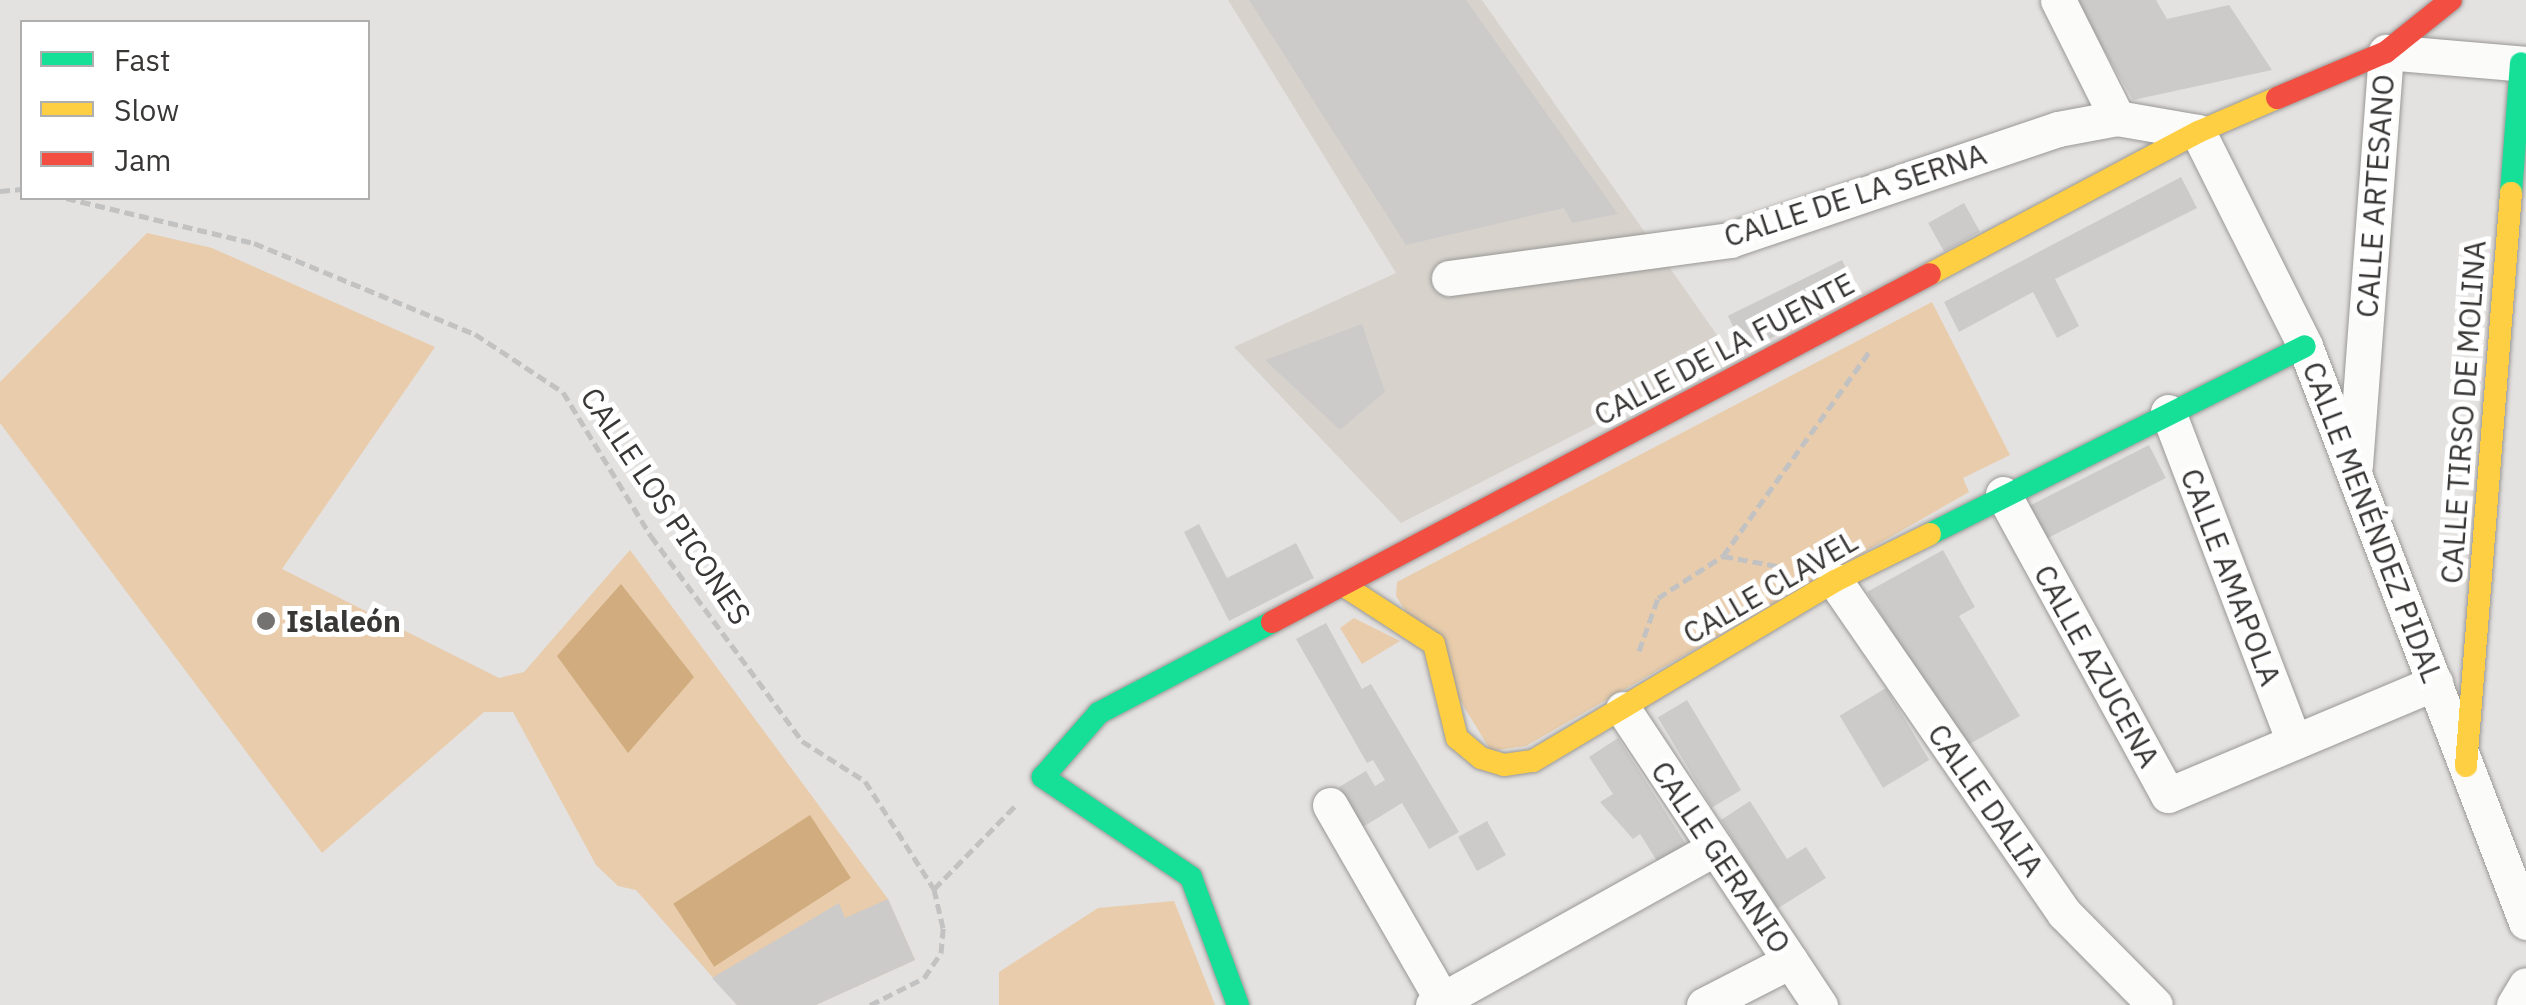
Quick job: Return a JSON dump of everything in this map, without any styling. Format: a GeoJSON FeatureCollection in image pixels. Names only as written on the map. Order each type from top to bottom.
{"type":"FeatureCollection","features":[{"type":"Feature","properties":{"kind":"street"},"geometry":{"type":"LineString","coordinates":[[2058,0],[2117,118]]}},
{"type":"Feature","properties":{"kind":"street","name":"CALLE DE LA FUENTE"},"geometry":{"type":"LineString","coordinates":[[1042,778],[1098,713],[2198,132],[2386,52],[2450,0]]}},
{"type":"Feature","properties":{"kind":"street"},"geometry":{"type":"LineString","coordinates":[[2386,52],[2523,64]]}},
{"type":"Feature","properties":{"kind":"street","name":"CALLE ARTESANO"},"geometry":{"type":"LineString","coordinates":[[2354,474],[2386,52]]}},
{"type":"Feature","properties":{"kind":"street","name":"CALLE TIRSO DE MOLINA"},"geometry":{"type":"LineString","coordinates":[[2466,766],[2523,64]]}},
{"type":"Feature","properties":{"kind":"street","name":"CALLE DE LA SERNA"},"geometry":{"type":"LineString","coordinates":[[1450,278],[1730,240],[2058,128],[2117,118],[2198,132]]}},
{"type":"Feature","properties":{"kind":"street","name":"CALLE MENÉNDEZ PIDAL"},"geometry":{"type":"LineString","coordinates":[[2198,132],[2308,355],[2466,766],[2515,857],[2526,922]]}},
{"type":"Feature","properties":{"kind":"street","name":"CALLE ARTESANO"},"geometry":{"type":"LineString","coordinates":[[2308,355],[2364,339]]}},
{"type":"Feature","properties":{"kind":"street","name":"CALLE CLAVEL"},"geometry":{"type":"LineString","coordinates":[[1343,584],[1434,644],[1450,720],[1458,738],[1481,758],[1504,765],[1533,761],[1829,584],[2168,412],[2308,355]]}},
{"type":"Feature","properties":{"kind":"street","name":"CALLE AMAPOLA"},"geometry":{"type":"LineString","coordinates":[[2168,412],[2294,742]]}},
{"type":"Feature","properties":{"kind":"street","name":"CALLE AZUCENA"},"geometry":{"type":"LineString","coordinates":[[2003,494],[2168,795],[2435,683]]}},
{"type":"Feature","properties":{"kind":"street","name":"CALLE DALIA"},"geometry":{"type":"LineString","coordinates":[[1829,584],[2064,912],[2155,1005]]}},
{"type":"Feature","properties":{"kind":"street","name":"CALLE GERANIO"},"geometry":{"type":"LineString","coordinates":[[1633,703],[1715,848],[1820,1005]]}},
{"type":"Feature","properties":{"kind":"street"},"geometry":{"type":"LineString","coordinates":[[1042,778],[1192,877],[1238,1005]]}},
{"type":"Feature","properties":{"kind":"street"},"geometry":{"type":"LineString","coordinates":[[1330,805],[1438,1002],[1715,848]]}},
{"type":"Feature","properties":{"kind":"street"},"geometry":{"type":"LineString","coordinates":[[1704,1005],[1790,960]]}},
{"type":"Feature","properties":{"kind":"street"},"geometry":{"type":"LineString","coordinates":[[2514,1005],[2526,985]]}},
{"type":"Feature","properties":{"kind":"path","name":"CALLE LOS PICONES"},"geometry":{"type":"LineString","coordinates":[[75,200],[254,242],[475,334],[563,392],[651,536],[802,741],[864,781],[934,889]]}},
{"type":"Feature","properties":{"kind":"path"},"geometry":{"type":"LineString","coordinates":[[1633,703],[1638,646],[1658,598],[1723,556],[1878,340]]}},
{"type":"Feature","properties":{"kind":"path"},"geometry":{"type":"LineString","coordinates":[[1723,556],[1770,560],[1829,584]]}},
{"type":"Feature","properties":{"kind":"path"},"geometry":{"type":"LineString","coordinates":[[870,1005],[924,978],[941,953],[943,928],[934,889],[1042,778]]}},
{"type":"Feature","properties":{"kind":"shaded area"},"geometry":{"type":"Polygon","coordinates":[[[1228,0],[1482,0],[1731,355],[1401,523],[1234,347],[1396,273],[1228,0]]]}},
{"type":"Feature","properties":{"kind":"shaded area","name":"Islaleón"},"geometry":{"type":"Polygon","coordinates":[[[147,233],[212,248],[435,347],[282,569],[499,678],[524,672],[630,550],[888,899],[915,960],[816,1005],[737,1005],[636,890],[618,886],[596,865],[513,712],[484,712],[322,853],[0,423],[0,382],[147,233]]]}},
{"type":"Feature","properties":{"kind":"shaded area"},"geometry":{"type":"Polygon","coordinates":[[[1932,302],[2010,455],[1963,478],[1969,492],[1526,746],[1491,751],[1396,596],[1397,582],[1932,302]]]}},
{"type":"Feature","properties":{"kind":"shaded area"},"geometry":{"type":"Polygon","coordinates":[[[621,584],[694,677],[628,753],[557,656],[621,584]]]}},
{"type":"Feature","properties":{"kind":"shaded area"},"geometry":{"type":"Polygon","coordinates":[[[1354,618],[1400,641],[1362,664],[1340,628],[1354,618]]]}},
{"type":"Feature","properties":{"kind":"shaded area"},"geometry":{"type":"Polygon","coordinates":[[[810,815],[851,878],[714,967],[673,904],[810,815]]]}},
{"type":"Feature","properties":{"kind":"shaded area"},"geometry":{"type":"Polygon","coordinates":[[[1174,901],[1215,1005],[999,1005],[999,972],[1098,908],[1174,901]]]}},
{"type":"Feature","properties":{"kind":"building"},"geometry":{"type":"Polygon","coordinates":[[[1249,0],[1466,0],[1618,214],[1572,223],[1564,208],[1406,245],[1249,0]]]}},
{"type":"Feature","properties":{"kind":"building"},"geometry":{"type":"Polygon","coordinates":[[[2075,0],[2156,0],[2167,19],[2229,5],[2272,70],[2133,100],[2075,0]]]}},
{"type":"Feature","properties":{"kind":"building"},"geometry":{"type":"Polygon","coordinates":[[[2181,177],[2197,208],[2055,279],[2079,326],[2057,338],[2033,292],[1959,332],[1944,302],[2181,177]]]}},
{"type":"Feature","properties":{"kind":"building"},"geometry":{"type":"Polygon","coordinates":[[[1964,203],[1980,232],[1944,252],[1928,223],[1964,203]]]}},
{"type":"Feature","properties":{"kind":"building"},"geometry":{"type":"Polygon","coordinates":[[[1842,260],[1859,295],[1745,351],[1728,316],[1842,260]]]}},
{"type":"Feature","properties":{"kind":"building"},"geometry":{"type":"Polygon","coordinates":[[[1362,324],[1385,392],[1340,430],[1265,360],[1362,324]]]}},
{"type":"Feature","properties":{"kind":"building"},"geometry":{"type":"Polygon","coordinates":[[[2149,445],[2166,478],[2042,541],[2025,508],[2149,445]]]}},
{"type":"Feature","properties":{"kind":"building"},"geometry":{"type":"Polygon","coordinates":[[[1199,524],[1227,578],[1296,543],[1314,578],[1229,621],[1184,532],[1199,524]]]}},
{"type":"Feature","properties":{"kind":"building"},"geometry":{"type":"Polygon","coordinates":[[[1943,550],[1975,607],[1959,616],[2020,716],[1964,747],[1867,592],[1943,550]]]}},
{"type":"Feature","properties":{"kind":"building"},"geometry":{"type":"Polygon","coordinates":[[[1326,623],[1362,689],[1371,684],[1459,832],[1429,849],[1402,803],[1363,827],[1339,787],[1366,771],[1375,786],[1385,780],[1373,760],[1367,763],[1296,639],[1326,623]]]}},
{"type":"Feature","properties":{"kind":"building"},"geometry":{"type":"Polygon","coordinates":[[[1886,688],[1929,760],[1883,788],[1840,716],[1886,688]]]}},
{"type":"Feature","properties":{"kind":"building"},"geometry":{"type":"Polygon","coordinates":[[[1687,700],[1741,790],[1712,808],[1658,718],[1687,700]]]}},
{"type":"Feature","properties":{"kind":"building"},"geometry":{"type":"Polygon","coordinates":[[[1618,738],[1691,852],[1662,869],[1640,834],[1633,839],[1600,802],[1613,794],[1589,757],[1618,738]]]}},
{"type":"Feature","properties":{"kind":"building"},"geometry":{"type":"Polygon","coordinates":[[[1750,801],[1787,859],[1806,847],[1826,878],[1777,909],[1721,820],[1750,801]]]}},
{"type":"Feature","properties":{"kind":"building"},"geometry":{"type":"Polygon","coordinates":[[[1487,821],[1506,855],[1477,871],[1458,837],[1487,821]]]}},
{"type":"Feature","properties":{"kind":"building"},"geometry":{"type":"Polygon","coordinates":[[[888,899],[915,960],[816,1005],[737,1005],[712,978],[839,903],[845,918],[888,899]]]}},
{"type":"Feature","properties":{"kind":"traffic: fast"},"geometry":{"type":"LineString","coordinates":[[2511,193],[2521,63]]}},
{"type":"Feature","properties":{"kind":"traffic: fast"},"geometry":{"type":"LineString","coordinates":[[1930,534],[2305,346]]}},
{"type":"Feature","properties":{"kind":"traffic: fast"},"geometry":{"type":"LineString","coordinates":[[1238,1005],[1191,877],[1043,777],[1099,713],[1272,622]]}},
{"type":"Feature","properties":{"kind":"traffic: slow"},"geometry":{"type":"LineString","coordinates":[[1930,274],[2198,132],[2277,98]]}},
{"type":"Feature","properties":{"kind":"traffic: slow"},"geometry":{"type":"LineString","coordinates":[[2466,766],[2511,193]]}},
{"type":"Feature","properties":{"kind":"traffic: slow"},"geometry":{"type":"LineString","coordinates":[[1343,585],[1434,644],[1457,738],[1481,758],[1504,765],[1533,761],[1835,581],[1930,534]]}},
{"type":"Feature","properties":{"kind":"traffic: jam"},"geometry":{"type":"LineString","coordinates":[[2277,98],[2386,52],[2451,0]]}},
{"type":"Feature","properties":{"kind":"traffic: jam"},"geometry":{"type":"LineString","coordinates":[[1272,622],[1930,274]]}},
{"type":"Feature","properties":{"kind":"place","name":"Islaleón"},"geometry":{"type":"Point","coordinates":[266,621]}}]}
